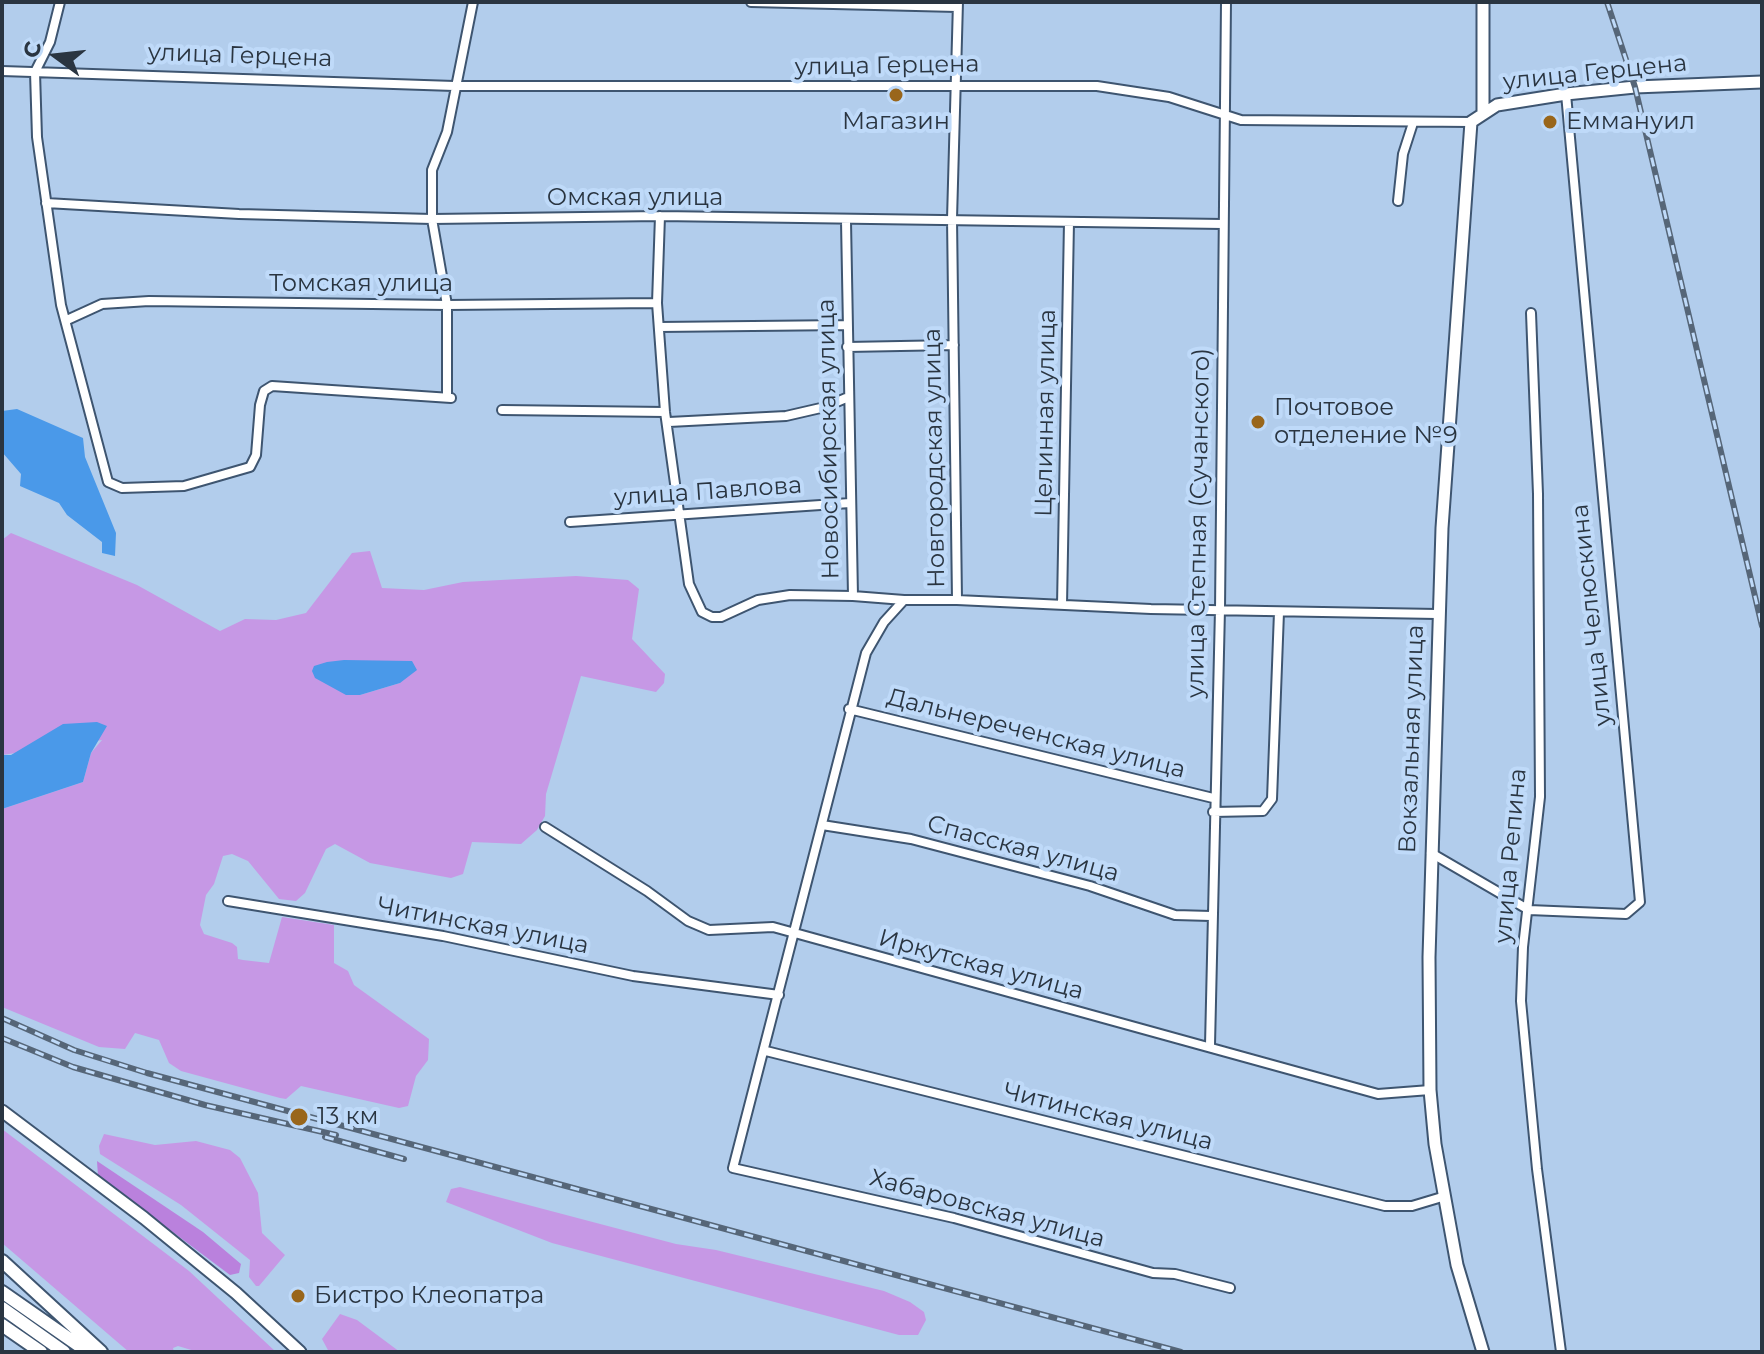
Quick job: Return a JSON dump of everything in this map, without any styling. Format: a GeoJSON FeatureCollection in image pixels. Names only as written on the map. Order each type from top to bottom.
{"type":"FeatureCollection","features":[{"type":"Feature","properties":{"kind":"highway"},"geometry":{"type":"LineString","coordinates":[[2,1261],[101,1352]]}},
{"type":"Feature","properties":{"kind":"highway"},"geometry":{"type":"LineString","coordinates":[[2,1292],[88,1352]]}},
{"type":"Feature","properties":{"kind":"highway"},"geometry":{"type":"LineString","coordinates":[[2,1308],[64,1352]]}},
{"type":"Feature","properties":{"kind":"highway"},"geometry":{"type":"LineString","coordinates":[[2,1325],[41,1352]]}},
{"type":"Feature","properties":{"kind":"main road"},"geometry":{"type":"LineString","coordinates":[[1483,2],[1483,111]]}},
{"type":"Feature","properties":{"kind":"main road","name":"улица Герцена"},"geometry":{"type":"LineString","coordinates":[[1471,122],[1483,111],[1497,105],[1566,94],[1635,87],[1762,82]]}},
{"type":"Feature","properties":{"kind":"main road","name":"Вокзальная улица"},"geometry":{"type":"LineString","coordinates":[[1471,122],[1437,614],[1431,853],[1430,1090],[1442,1197],[1457,1265],[1483,1351]]}},
{"type":"Feature","properties":{"kind":"main road"},"geometry":{"type":"LineString","coordinates":[[2,1111],[144,1218],[236,1293],[300,1352]]}},
{"type":"Feature","properties":{"kind":"street"},"geometry":{"type":"LineString","coordinates":[[60,2],[50,42],[35,72],[34,105],[46,203],[61,305],[108,482],[122,488],[184,486],[250,467],[256,455],[260,405],[264,391],[272,386],[449,397],[447,305],[432,219],[432,170],[444,146],[473,2]]}},
{"type":"Feature","properties":{"kind":"street"},"geometry":{"type":"LineString","coordinates":[[751,2],[957,5]]}},
{"type":"Feature","properties":{"kind":"street","name":"улица Степная (Сучанского)"},"geometry":{"type":"LineString","coordinates":[[1210,1045],[1213,798],[1220,609],[1226,2]]}},
{"type":"Feature","properties":{"kind":"street","name":"Новгородская улица"},"geometry":{"type":"LineString","coordinates":[[733,1168],[766,1051],[849,709],[866,653],[884,622],[904,600],[957,600],[952,219],[957,5]]}},
{"type":"Feature","properties":{"kind":"street","name":"улица Герцена"},"geometry":{"type":"LineString","coordinates":[[2,71],[454,86],[1097,86],[1169,97],[1241,120],[1308,123],[1471,122]]}},
{"type":"Feature","properties":{"kind":"street","name":"улица Челюскина"},"geometry":{"type":"LineString","coordinates":[[1431,853],[1529,910],[1626,914],[1636,908],[1641,895],[1604,540],[1566,94]]}},
{"type":"Feature","properties":{"kind":"street"},"geometry":{"type":"LineString","coordinates":[[1398,201],[1403,154],[1413,123]]}},
{"type":"Feature","properties":{"kind":"street","name":"Омская улица"},"geometry":{"type":"LineString","coordinates":[[46,203],[239,214],[432,219],[660,216],[1223,224]]}},
{"type":"Feature","properties":{"kind":"street"},"geometry":{"type":"LineString","coordinates":[[660,216],[657,303],[665,412],[669,422],[679,514]]}},
{"type":"Feature","properties":{"kind":"street","name":"Новосибирская улица"},"geometry":{"type":"LineString","coordinates":[[679,514],[689,584],[702,612],[721,617],[758,600],[790,595],[853,596],[846,398],[846,221]]}},
{"type":"Feature","properties":{"kind":"street","name":"Целинная улица"},"geometry":{"type":"LineString","coordinates":[[1062,605],[1069,222]]}},
{"type":"Feature","properties":{"kind":"street","name":"Томская улица"},"geometry":{"type":"LineString","coordinates":[[67,320],[102,304],[149,301],[447,305],[657,303]]}},
{"type":"Feature","properties":{"kind":"street","name":"улица Репина"},"geometry":{"type":"LineString","coordinates":[[1531,313],[1538,494],[1540,797],[1521,976],[1523,1032],[1561,1352]]}},
{"type":"Feature","properties":{"kind":"street"},"geometry":{"type":"LineString","coordinates":[[659,327],[847,325]]}},
{"type":"Feature","properties":{"kind":"street"},"geometry":{"type":"LineString","coordinates":[[847,347],[954,345]]}},
{"type":"Feature","properties":{"kind":"street"},"geometry":{"type":"LineString","coordinates":[[669,422],[786,416],[846,398]]}},
{"type":"Feature","properties":{"kind":"street"},"geometry":{"type":"LineString","coordinates":[[502,410],[665,412]]}},
{"type":"Feature","properties":{"kind":"street","name":"улица Павлова"},"geometry":{"type":"LineString","coordinates":[[570,522],[850,503]]}},
{"type":"Feature","properties":{"kind":"street"},"geometry":{"type":"LineString","coordinates":[[853,596],[904,600]]}},
{"type":"Feature","properties":{"kind":"street"},"geometry":{"type":"LineString","coordinates":[[957,600],[1279,612],[1437,614]]}},
{"type":"Feature","properties":{"kind":"street"},"geometry":{"type":"LineString","coordinates":[[1213,812],[1263,811],[1272,799],[1279,612]]}},
{"type":"Feature","properties":{"kind":"street","name":"Дальнереченская улица"},"geometry":{"type":"LineString","coordinates":[[849,709],[1213,798]]}},
{"type":"Feature","properties":{"kind":"street","name":"Спасская улица"},"geometry":{"type":"LineString","coordinates":[[822,825],[911,839],[1090,886],[1175,915],[1211,916]]}},
{"type":"Feature","properties":{"kind":"street","name":"Иркутская улица"},"geometry":{"type":"LineString","coordinates":[[545,827],[698,926],[709,930],[773,927],[1027,999],[1210,1045],[1378,1094],[1430,1090]]}},
{"type":"Feature","properties":{"kind":"street","name":"Читинская улица"},"geometry":{"type":"LineString","coordinates":[[228,901],[443,936],[633,976],[779,995]]}},
{"type":"Feature","properties":{"kind":"street","name":"Читинская улица"},"geometry":{"type":"LineString","coordinates":[[766,1051],[1385,1206],[1412,1206],[1442,1197]]}},
{"type":"Feature","properties":{"kind":"street","name":"Хабаровская улица"},"geometry":{"type":"LineString","coordinates":[[733,1168],[954,1218],[1153,1273],[1175,1274],[1230,1288]]}},
{"type":"Feature","properties":{"kind":"shaded area"},"geometry":{"type":"Polygon","coordinates":[[[11,533],[137,585],[220,631],[245,619],[276,620],[306,613],[352,553],[370,551],[382,588],[424,590],[463,582],[576,576],[628,580],[639,589],[632,639],[665,674],[664,683],[656,692],[581,676],[546,794],[545,816],[537,830],[521,844],[472,842],[463,874],[451,878],[370,863],[335,844],[326,849],[305,893],[296,901],[279,899],[248,861],[232,854],[223,856],[214,884],[206,895],[200,925],[204,934],[232,943],[237,947],[238,959],[269,963],[282,917],[334,925],[334,963],[348,971],[354,985],[429,1039],[428,1060],[416,1076],[408,1106],[399,1108],[301,1086],[286,1099],[280,1098],[181,1071],[169,1063],[159,1040],[135,1033],[125,1049],[99,1047],[2,1007],[2,809],[83,782],[91,753],[102,740],[2,755],[2,540],[11,533]],[[387,661],[364,662],[346,695],[360,695],[400,683],[387,661]]]}},
{"type":"Feature","properties":{"kind":"shaded area"},"geometry":{"type":"Polygon","coordinates":[[[2,1129],[189,1271],[276,1352],[198,1352],[178,1346],[173,1348],[174,1352],[129,1352],[2,1243],[2,1129]]]}},
{"type":"Feature","properties":{"kind":"shaded area"},"geometry":{"type":"Polygon","coordinates":[[[104,1134],[155,1145],[196,1141],[230,1150],[240,1158],[258,1193],[262,1233],[285,1255],[256,1286],[249,1277],[250,1260],[181,1205],[100,1154],[99,1146],[104,1134]]]}},
{"type":"Feature","properties":{"kind":"shaded area"},"geometry":{"type":"Polygon","coordinates":[[[97,1161],[203,1232],[241,1264],[239,1273],[230,1275],[98,1176],[97,1161]]]}},
{"type":"Feature","properties":{"kind":"shaded area"},"geometry":{"type":"Polygon","coordinates":[[[460,1187],[676,1244],[716,1250],[884,1291],[910,1302],[924,1312],[926,1320],[918,1335],[899,1335],[552,1243],[446,1202],[451,1189],[460,1187]]]}},
{"type":"Feature","properties":{"kind":"shaded area"},"geometry":{"type":"Polygon","coordinates":[[[340,1314],[357,1320],[400,1352],[329,1352],[322,1339],[340,1314]]]}},
{"type":"Feature","properties":{"kind":"water"},"geometry":{"type":"Polygon","coordinates":[[[17,409],[83,438],[85,457],[116,533],[115,556],[102,553],[102,542],[67,515],[59,503],[20,486],[21,474],[2,452],[2,411],[17,409]]]}},
{"type":"Feature","properties":{"kind":"water"},"geometry":{"type":"Polygon","coordinates":[[[344,660],[412,661],[417,670],[400,683],[360,695],[346,695],[315,678],[312,671],[314,666],[344,660]]]}},
{"type":"Feature","properties":{"kind":"water"},"geometry":{"type":"Polygon","coordinates":[[[97,722],[107,726],[91,753],[83,782],[2,809],[2,755],[11,755],[63,724],[97,722]]]}},
{"type":"Feature","properties":{"kind":"railway"},"geometry":{"type":"LineString","coordinates":[[1607,2],[1635,87],[1762,626]]}},
{"type":"Feature","properties":{"kind":"railway"},"geometry":{"type":"LineString","coordinates":[[2,1018],[74,1050],[147,1073],[1181,1352]]}},
{"type":"Feature","properties":{"kind":"railway"},"geometry":{"type":"LineString","coordinates":[[2,1038],[73,1067],[205,1105],[336,1135]]}},
{"type":"Feature","properties":{"kind":"railway"},"geometry":{"type":"LineString","coordinates":[[325,1137],[404,1159]]}},
{"type":"Feature","properties":{"kind":"place","name":"Магазин"},"geometry":{"type":"Point","coordinates":[896,95]}},
{"type":"Feature","properties":{"kind":"place","name":"Еммануил"},"geometry":{"type":"Point","coordinates":[1550,122]}},
{"type":"Feature","properties":{"kind":"place","name":"Почтовое отделение №9"},"geometry":{"type":"Point","coordinates":[1258,422]}},
{"type":"Feature","properties":{"kind":"place","name":"13 км"},"geometry":{"type":"Point","coordinates":[299,1117]}},
{"type":"Feature","properties":{"kind":"place","name":"Бистро Клеопатра"},"geometry":{"type":"Point","coordinates":[298,1296]}}]}
